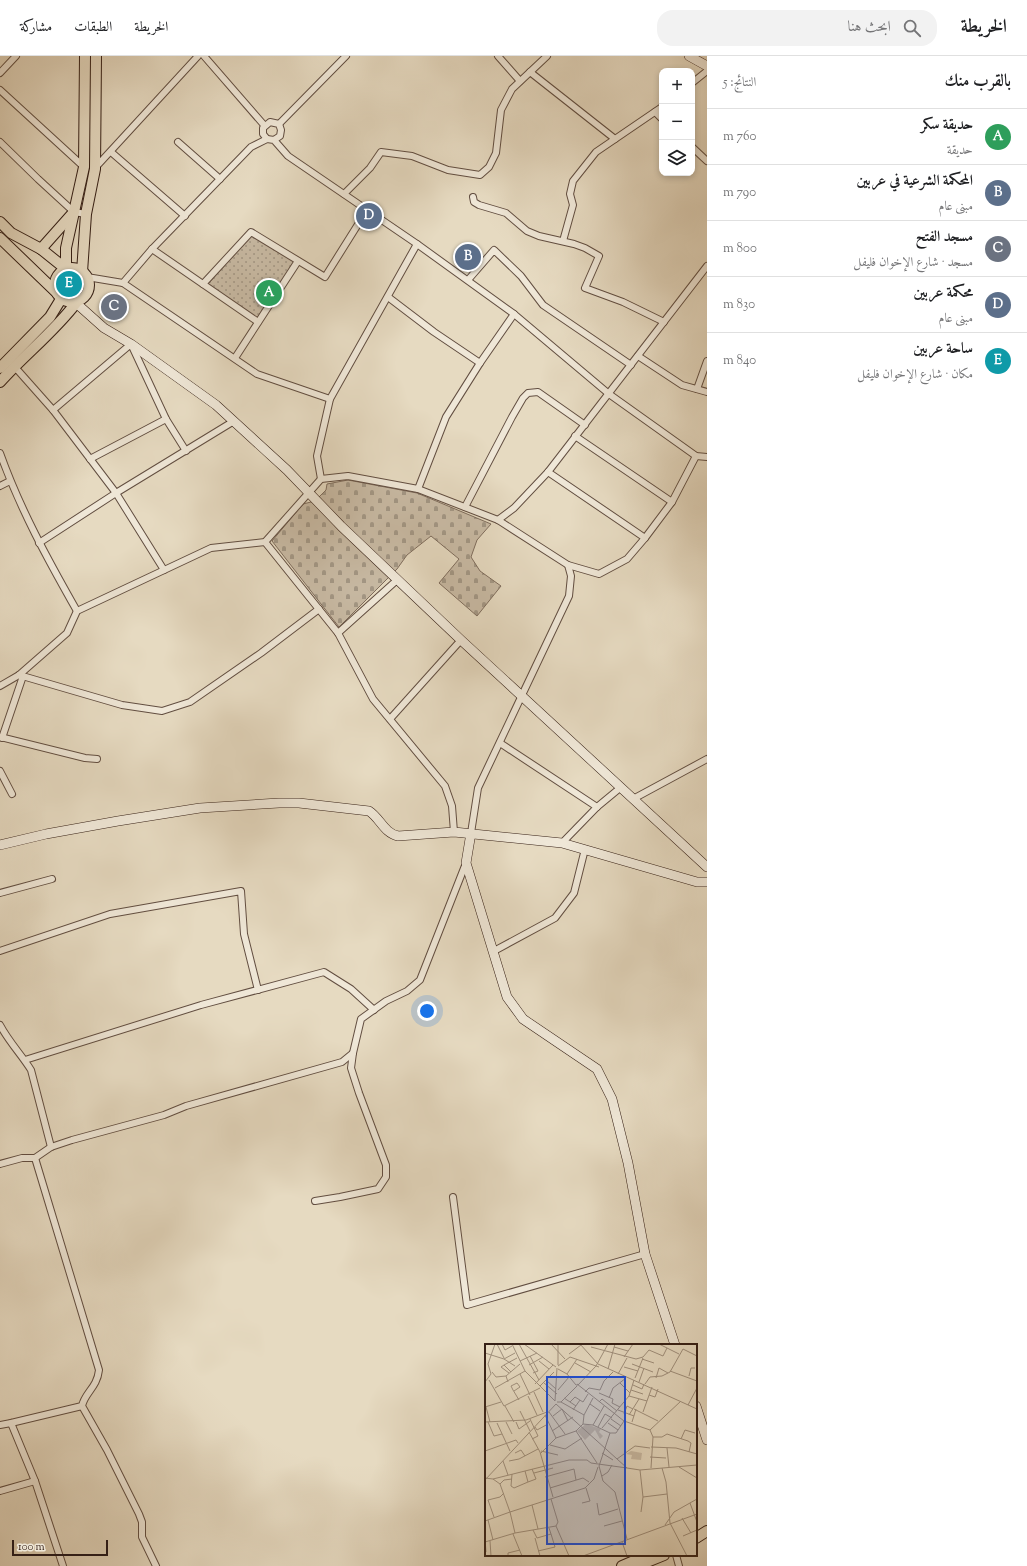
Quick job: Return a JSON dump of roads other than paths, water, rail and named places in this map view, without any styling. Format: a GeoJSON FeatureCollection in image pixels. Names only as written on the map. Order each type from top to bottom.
{"type":"FeatureCollection","features":[{"type":"Feature","properties":{"kind":"main road"},"geometry":{"type":"LineString","coordinates":[[66,269],[66,248],[84,167],[85,56]]}},
{"type":"Feature","properties":{"kind":"main road"},"geometry":{"type":"LineString","coordinates":[[0,382],[14,366],[68,314],[76,303],[86,296],[88,290],[89,284],[85,274],[86,214],[95,169],[96,56]]}},
{"type":"Feature","properties":{"kind":"main road"},"geometry":{"type":"LineString","coordinates":[[41,249],[74,212]]}},
{"type":"Feature","properties":{"kind":"main road"},"geometry":{"type":"LineString","coordinates":[[0,222],[11,232],[41,249],[66,269]]}},
{"type":"Feature","properties":{"kind":"main road"},"geometry":{"type":"LineString","coordinates":[[0,238],[59,296],[69,302],[76,303]]}},
{"type":"Feature","properties":{"kind":"main road"},"geometry":{"type":"LineString","coordinates":[[0,368],[50,317],[59,296],[55,287],[59,274],[66,269],[72,268],[85,274]]}},
{"type":"Feature","properties":{"kind":"main road"},"geometry":{"type":"LineString","coordinates":[[622,1566],[645,1556]]}},
{"type":"Feature","properties":{"kind":"main road"},"geometry":{"type":"LineString","coordinates":[[637,1566],[662,1556]]}},
{"type":"Feature","properties":{"kind":"street"},"geometry":{"type":"LineString","coordinates":[[0,73],[16,56]]}},
{"type":"Feature","properties":{"kind":"street"},"geometry":{"type":"LineString","coordinates":[[95,169],[198,56]]}},
{"type":"Feature","properties":{"kind":"street"},"geometry":{"type":"LineString","coordinates":[[204,56],[264,125]]}},
{"type":"Feature","properties":{"kind":"street"},"geometry":{"type":"LineString","coordinates":[[278,124],[346,56]]}},
{"type":"Feature","properties":{"kind":"street"},"geometry":{"type":"LineString","coordinates":[[498,56],[520,81]]}},
{"type":"Feature","properties":{"kind":"street"},"geometry":{"type":"LineString","coordinates":[[344,194],[370,168],[381,152],[412,156],[448,170],[480,175],[489,167],[496,154],[501,110],[512,89],[547,56]]}},
{"type":"Feature","properties":{"kind":"street"},"geometry":{"type":"LineString","coordinates":[[688,56],[707,66]]}},
{"type":"Feature","properties":{"kind":"street"},"geometry":{"type":"LineString","coordinates":[[695,81],[707,71]]}},
{"type":"Feature","properties":{"kind":"street"},"geometry":{"type":"LineString","coordinates":[[530,72],[615,139]]}},
{"type":"Feature","properties":{"kind":"street"},"geometry":{"type":"LineString","coordinates":[[0,90],[84,167]]}},
{"type":"Feature","properties":{"kind":"street"},"geometry":{"type":"LineString","coordinates":[[563,241],[573,205],[570,194],[573,181],[596,152],[659,109]]}},
{"type":"Feature","properties":{"kind":"street"},"geometry":{"type":"LineString","coordinates":[[655,112],[659,116]]}},
{"type":"Feature","properties":{"kind":"street"},"geometry":{"type":"LineString","coordinates":[[123,283],[152,249],[251,147],[270,140],[277,139],[282,130],[278,124],[270,122],[264,125],[262,131],[263,134],[270,140],[288,156],[417,244],[514,314],[609,394],[696,456],[707,457]]}},
{"type":"Feature","properties":{"kind":"street"},"geometry":{"type":"LineString","coordinates":[[0,142],[74,212],[86,214]]}},
{"type":"Feature","properties":{"kind":"street"},"geometry":{"type":"LineString","coordinates":[[178,142],[220,179]]}},
{"type":"Feature","properties":{"kind":"street"},"geometry":{"type":"LineString","coordinates":[[695,150],[707,161]]}},
{"type":"Feature","properties":{"kind":"street"},"geometry":{"type":"LineString","coordinates":[[111,152],[185,216]]}},
{"type":"Feature","properties":{"kind":"street"},"geometry":{"type":"LineString","coordinates":[[473,197],[474,202],[479,205],[506,213],[527,231],[539,236],[563,241],[585,248],[599,256],[586,288],[623,302],[664,322]]}},
{"type":"Feature","properties":{"kind":"street"},"geometry":{"type":"LineString","coordinates":[[203,284],[251,232],[325,277],[367,210]]}},
{"type":"Feature","properties":{"kind":"street"},"geometry":{"type":"LineString","coordinates":[[322,478],[317,456],[330,399],[417,244]]}},
{"type":"Feature","properties":{"kind":"street"},"geometry":{"type":"LineString","coordinates":[[152,249],[258,322]]}},
{"type":"Feature","properties":{"kind":"street"},"geometry":{"type":"LineString","coordinates":[[468,280],[494,250],[521,276],[543,305],[631,365]]}},
{"type":"Feature","properties":{"kind":"street"},"geometry":{"type":"LineString","coordinates":[[235,358],[298,261]]}},
{"type":"Feature","properties":{"kind":"street"},"geometry":{"type":"LineString","coordinates":[[498,520],[514,508],[548,472],[707,266]]}},
{"type":"Feature","properties":{"kind":"street"},"geometry":{"type":"LineString","coordinates":[[85,274],[123,283],[257,374],[330,399]]}},
{"type":"Feature","properties":{"kind":"street"},"geometry":{"type":"LineString","coordinates":[[388,297],[434,332],[480,363]]}},
{"type":"Feature","properties":{"kind":"street"},"geometry":{"type":"LineString","coordinates":[[76,303],[104,328],[131,344],[216,405],[287,470],[397,580],[707,867]]}},
{"type":"Feature","properties":{"kind":"street"},"geometry":{"type":"LineString","coordinates":[[418,489],[446,417],[480,363],[514,314]]}},
{"type":"Feature","properties":{"kind":"street"},"geometry":{"type":"LineString","coordinates":[[54,410],[131,344]]}},
{"type":"Feature","properties":{"kind":"street"},"geometry":{"type":"LineString","coordinates":[[131,344],[166,419],[186,451]]}},
{"type":"Feature","properties":{"kind":"street"},"geometry":{"type":"LineString","coordinates":[[638,356],[682,385],[707,392]]}},
{"type":"Feature","properties":{"kind":"street"},"geometry":{"type":"LineString","coordinates":[[697,389],[707,361]]}},
{"type":"Feature","properties":{"kind":"street"},"geometry":{"type":"LineString","coordinates":[[14,366],[54,410],[116,493],[164,570]]}},
{"type":"Feature","properties":{"kind":"street"},"geometry":{"type":"LineString","coordinates":[[465,507],[523,398],[528,393],[538,392],[585,425]]}},
{"type":"Feature","properties":{"kind":"street"},"geometry":{"type":"LineString","coordinates":[[90,459],[166,419]]}},
{"type":"Feature","properties":{"kind":"street"},"geometry":{"type":"LineString","coordinates":[[38,543],[116,493],[234,422]]}},
{"type":"Feature","properties":{"kind":"street"},"geometry":{"type":"LineString","coordinates":[[575,436],[672,502]]}},
{"type":"Feature","properties":{"kind":"street"},"geometry":{"type":"LineString","coordinates":[[0,453],[10,481],[38,543],[77,611]]}},
{"type":"Feature","properties":{"kind":"street"},"geometry":{"type":"LineString","coordinates":[[0,686],[21,675],[67,633],[77,611],[211,548],[265,542],[322,478],[348,476],[418,489],[498,520],[568,565],[599,574],[626,559],[645,538],[672,502],[696,456]]}},
{"type":"Feature","properties":{"kind":"street"},"geometry":{"type":"LineString","coordinates":[[548,472],[645,538]]}},
{"type":"Feature","properties":{"kind":"street"},"geometry":{"type":"LineString","coordinates":[[0,486],[10,481]]}},
{"type":"Feature","properties":{"kind":"street"},"geometry":{"type":"LineString","coordinates":[[265,542],[338,633],[373,699],[445,786],[452,806],[454,832]]}},
{"type":"Feature","properties":{"kind":"street"},"geometry":{"type":"LineString","coordinates":[[315,1201],[378,1189],[386,1177],[386,1165],[351,1068],[353,1053],[362,1019],[386,1001],[407,991],[420,980],[466,863],[478,788],[570,596],[571,576],[568,565]]}},
{"type":"Feature","properties":{"kind":"street"},"geometry":{"type":"LineString","coordinates":[[338,633],[397,580]]}},
{"type":"Feature","properties":{"kind":"street"},"geometry":{"type":"LineString","coordinates":[[21,675],[122,705],[162,711],[190,702],[261,653],[319,609]]}},
{"type":"Feature","properties":{"kind":"street"},"geometry":{"type":"LineString","coordinates":[[390,719],[461,640]]}},
{"type":"Feature","properties":{"kind":"street"},"geometry":{"type":"LineString","coordinates":[[21,675],[1,737],[85,758],[97,759]]}},
{"type":"Feature","properties":{"kind":"street"},"geometry":{"type":"LineString","coordinates":[[500,743],[597,807]]}},
{"type":"Feature","properties":{"kind":"street"},"geometry":{"type":"LineString","coordinates":[[633,799],[707,759]]}},
{"type":"Feature","properties":{"kind":"street"},"geometry":{"type":"LineString","coordinates":[[0,771],[12,794]]}},
{"type":"Feature","properties":{"kind":"street"},"geometry":{"type":"LineString","coordinates":[[562,843],[597,807],[620,788]]}},
{"type":"Feature","properties":{"kind":"street"},"geometry":{"type":"LineString","coordinates":[[0,845],[46,834],[182,810],[298,803],[369,811],[375,815],[387,831],[392,835],[398,836],[454,832],[562,843],[698,882],[707,882]]}},
{"type":"Feature","properties":{"kind":"street"},"geometry":{"type":"LineString","coordinates":[[494,951],[555,918],[574,892],[585,849]]}},
{"type":"Feature","properties":{"kind":"street"},"geometry":{"type":"LineString","coordinates":[[466,863],[507,997],[524,1019],[597,1069],[612,1098],[628,1162],[645,1254],[675,1344]]}},
{"type":"Feature","properties":{"kind":"street"},"geometry":{"type":"LineString","coordinates":[[0,893],[52,879]]}},
{"type":"Feature","properties":{"kind":"street"},"geometry":{"type":"LineString","coordinates":[[0,951],[110,914],[241,891],[244,934],[258,990]]}},
{"type":"Feature","properties":{"kind":"street"},"geometry":{"type":"LineString","coordinates":[[25,1060],[201,1005],[324,972],[351,989],[374,1010]]}},
{"type":"Feature","properties":{"kind":"street"},"geometry":{"type":"LineString","coordinates":[[0,1025],[12,1045],[25,1060],[31,1070],[51,1147]]}},
{"type":"Feature","properties":{"kind":"street"},"geometry":{"type":"LineString","coordinates":[[0,1164],[22,1158],[35,1158],[51,1147],[72,1140],[164,1115],[186,1106],[342,1062],[353,1053]]}},
{"type":"Feature","properties":{"kind":"street"},"geometry":{"type":"LineString","coordinates":[[35,1158],[99,1370],[96,1384],[86,1397],[82,1406]]}},
{"type":"Feature","properties":{"kind":"street"},"geometry":{"type":"LineString","coordinates":[[453,1197],[467,1305],[645,1254]]}},
{"type":"Feature","properties":{"kind":"street"},"geometry":{"type":"LineString","coordinates":[[0,1425],[82,1406]]}},
{"type":"Feature","properties":{"kind":"street"},"geometry":{"type":"LineString","coordinates":[[82,1406],[107,1450],[139,1514],[144,1542],[156,1566]]}},
{"type":"Feature","properties":{"kind":"street"},"geometry":{"type":"LineString","coordinates":[[697,1409],[707,1440]]}},
{"type":"Feature","properties":{"kind":"street"},"geometry":{"type":"LineString","coordinates":[[12,1423],[35,1481],[63,1566]]}},
{"type":"Feature","properties":{"kind":"street"},"geometry":{"type":"LineString","coordinates":[[0,1491],[35,1481]]}},
{"type":"Feature","properties":{"kind":"street"},"geometry":{"type":"LineString","coordinates":[[676,1556],[680,1566]]}},
{"type":"Feature","properties":{"kind":"place","name":"محكمة عربين"},"geometry":{"type":"Point","coordinates":[369,216]}},
{"type":"Feature","properties":{"kind":"place","name":"المحكمة الشرعية في عربين"},"geometry":{"type":"Point","coordinates":[468,257]}},
{"type":"Feature","properties":{"kind":"place","name":"ساحة عربين"},"geometry":{"type":"Point","coordinates":[69,284]}},
{"type":"Feature","properties":{"kind":"place","name":"حديقة سكر"},"geometry":{"type":"Point","coordinates":[269,293]}},
{"type":"Feature","properties":{"kind":"place","name":"مسجد الفتح"},"geometry":{"type":"Point","coordinates":[114,307]}}]}
